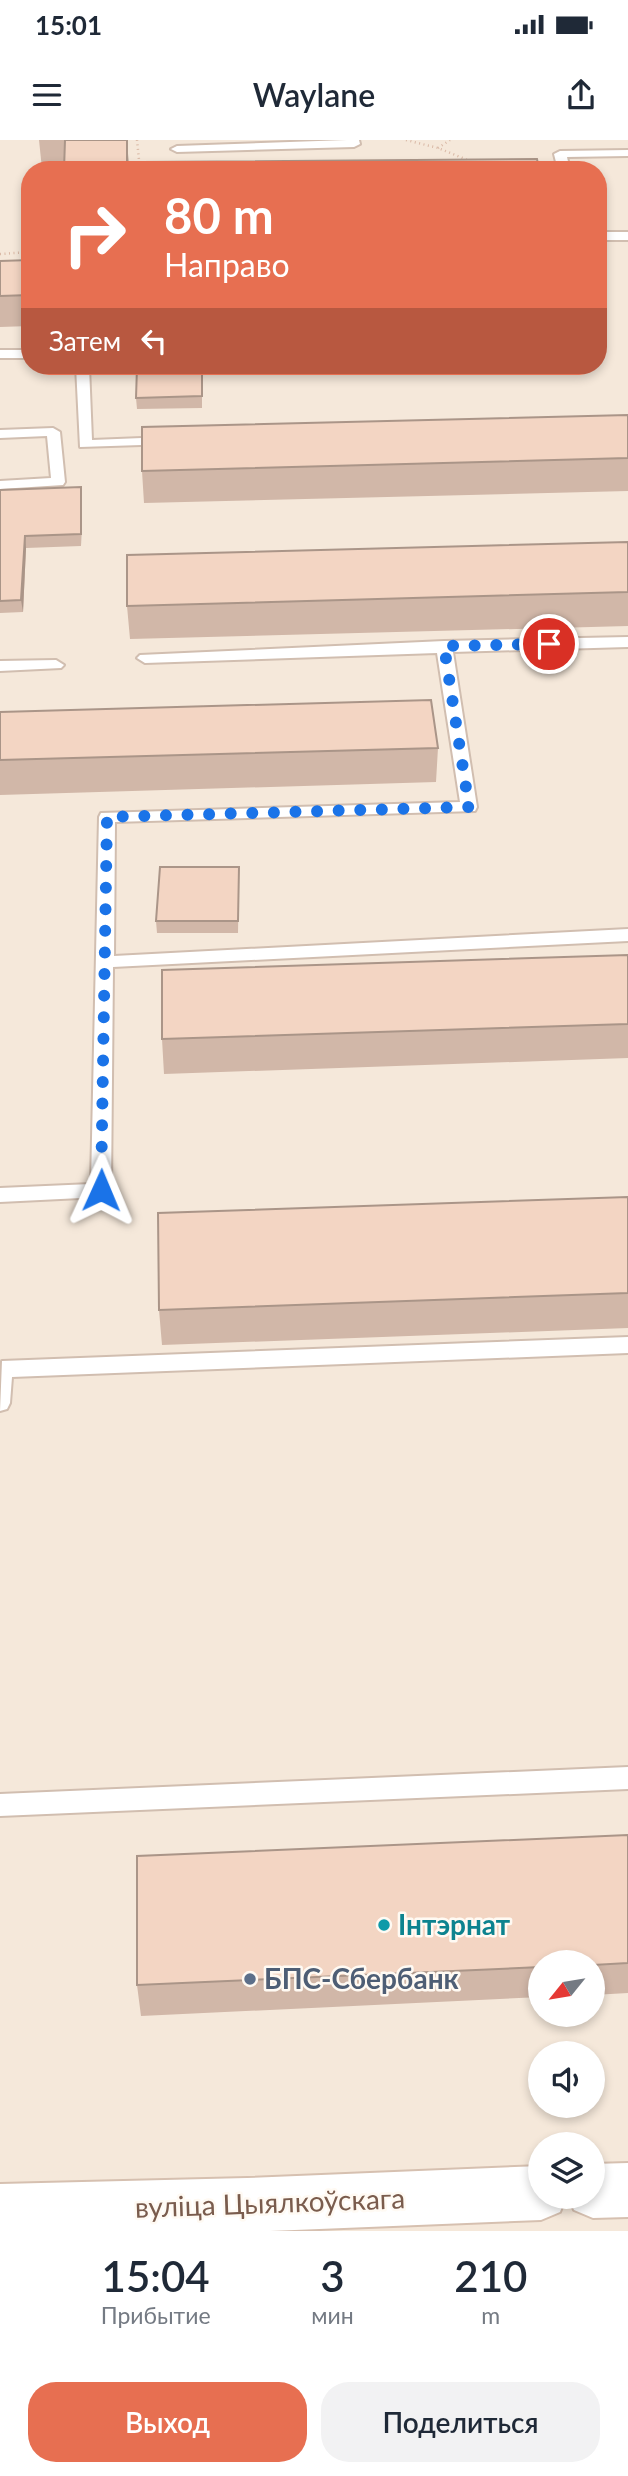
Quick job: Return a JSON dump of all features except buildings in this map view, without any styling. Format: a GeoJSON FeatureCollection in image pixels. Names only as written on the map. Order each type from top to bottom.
{"type":"FeatureCollection","features":[{"type":"Feature","properties":{"kind":"main road"},"geometry":{"type":"LineString","coordinates":[[605,2190],[628,2189]]}},
{"type":"Feature","properties":{"kind":"main road","name":"вуліца Цыялкоўскага"},"geometry":{"type":"LineString","coordinates":[[0,2211],[169,2219],[528,2194]]}},
{"type":"Feature","properties":{"kind":"lane"},"geometry":{"type":"LineString","coordinates":[[177,149],[354,144],[354,140]]}},
{"type":"Feature","properties":{"kind":"lane"},"geometry":{"type":"LineString","coordinates":[[562,161],[560,154],[628,153]]}},
{"type":"Feature","properties":{"kind":"lane"},"geometry":{"type":"LineString","coordinates":[[607,236],[628,236]]}},
{"type":"Feature","properties":{"kind":"lane"},"geometry":{"type":"LineString","coordinates":[[0,354],[21,354]]}},
{"type":"Feature","properties":{"kind":"lane"},"geometry":{"type":"LineString","coordinates":[[82,375],[85,443],[183,440]]}},
{"type":"Feature","properties":{"kind":"lane"},"geometry":{"type":"LineString","coordinates":[[0,434],[53,432],[58,482],[0,485]]}},
{"type":"Feature","properties":{"kind":"lane"},"geometry":{"type":"LineString","coordinates":[[145,658],[628,642]]}},
{"type":"Feature","properties":{"kind":"lane"},"geometry":{"type":"LineString","coordinates":[[0,1195],[101,1190],[107,817],[469,807],[444,646]]}},
{"type":"Feature","properties":{"kind":"lane"},"geometry":{"type":"LineString","coordinates":[[0,666],[56,665]]}},
{"type":"Feature","properties":{"kind":"lane"},"geometry":{"type":"LineString","coordinates":[[104,962],[628,936]]}},
{"type":"Feature","properties":{"kind":"lane"},"geometry":{"type":"LineString","coordinates":[[0,1402],[2,1369],[628,1345]]}},
{"type":"Feature","properties":{"kind":"lane"},"geometry":{"type":"LineString","coordinates":[[0,1805],[628,1778]]}},
{"type":"Feature","properties":{"kind":"path"},"geometry":{"type":"LineString","coordinates":[[137,140],[139,161]]}},
{"type":"Feature","properties":{"kind":"path"},"geometry":{"type":"LineString","coordinates":[[406,140],[438,148],[469,161]]}},
{"type":"Feature","properties":{"kind":"path"},"geometry":{"type":"LineString","coordinates":[[438,148],[450,140]]}},
{"type":"Feature","properties":{"kind":"path"},"geometry":{"type":"LineString","coordinates":[[0,254],[21,253]]}},
{"type":"Feature","properties":{"kind":"shaded area"},"geometry":{"type":"Polygon","coordinates":[[[0,140],[628,140],[628,2231],[0,2231],[0,140]]]}},
{"type":"Feature","properties":{"kind":"place","name":"Інтэрнат"},"geometry":{"type":"Point","coordinates":[384,1925]}},
{"type":"Feature","properties":{"kind":"place","name":"БПС-Сбербанк"},"geometry":{"type":"Point","coordinates":[250,1979]}},
{"type":"Feature","properties":{"kind":"route"},"geometry":{"type":"LineString","coordinates":[[101,1190],[107,817],[469,807],[444,646],[549,644]]}}]}
